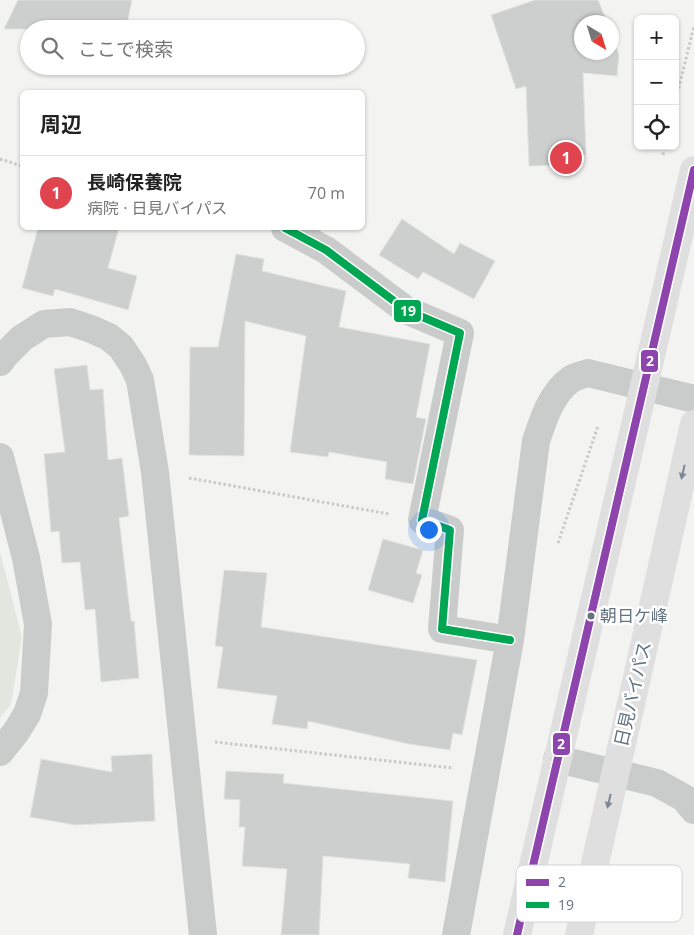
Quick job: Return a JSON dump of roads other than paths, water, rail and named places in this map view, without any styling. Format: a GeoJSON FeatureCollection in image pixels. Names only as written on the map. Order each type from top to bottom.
{"type":"FeatureCollection","features":[{"type":"Feature","properties":{"kind":"highway"},"geometry":{"type":"LineString","coordinates":[[533,865],[694,170]]}},
{"type":"Feature","properties":{"kind":"highway","name":"日見バイパス"},"geometry":{"type":"LineString","coordinates":[[595,865],[694,424]]}},
{"type":"Feature","properties":{"kind":"highway"},"geometry":{"type":"LineString","coordinates":[[517,935],[520,922]]}},
{"type":"Feature","properties":{"kind":"highway","name":"日見バイパス"},"geometry":{"type":"LineString","coordinates":[[579,935],[582,922]]}},
{"type":"Feature","properties":{"kind":"street"},"geometry":{"type":"LineString","coordinates":[[289,230],[326,250],[406,310],[460,333],[422,520],[450,530],[442,629],[510,640]]}},
{"type":"Feature","properties":{"kind":"street"},"geometry":{"type":"LineString","coordinates":[[0,362],[22,338],[44,324],[70,322],[91,328],[109,337],[125,353],[140,380],[155,472],[203,935]]}},
{"type":"Feature","properties":{"kind":"street"},"geometry":{"type":"LineString","coordinates":[[456,935],[510,640],[536,441],[544,416],[560,389],[571,379],[588,373],[694,399]]}},
{"type":"Feature","properties":{"kind":"street"},"geometry":{"type":"LineString","coordinates":[[0,457],[26,558],[38,624],[34,693],[27,714],[0,752]]}},
{"type":"Feature","properties":{"kind":"street"},"geometry":{"type":"LineString","coordinates":[[557,759],[657,783],[684,798],[694,810]]}},
{"type":"Feature","properties":{"kind":"place","name":"長崎保養院"},"geometry":{"type":"Point","coordinates":[566,158]}},
{"type":"Feature","properties":{"kind":"place","name":"朝日ケ峰"},"geometry":{"type":"Point","coordinates":[591,616]}}]}
